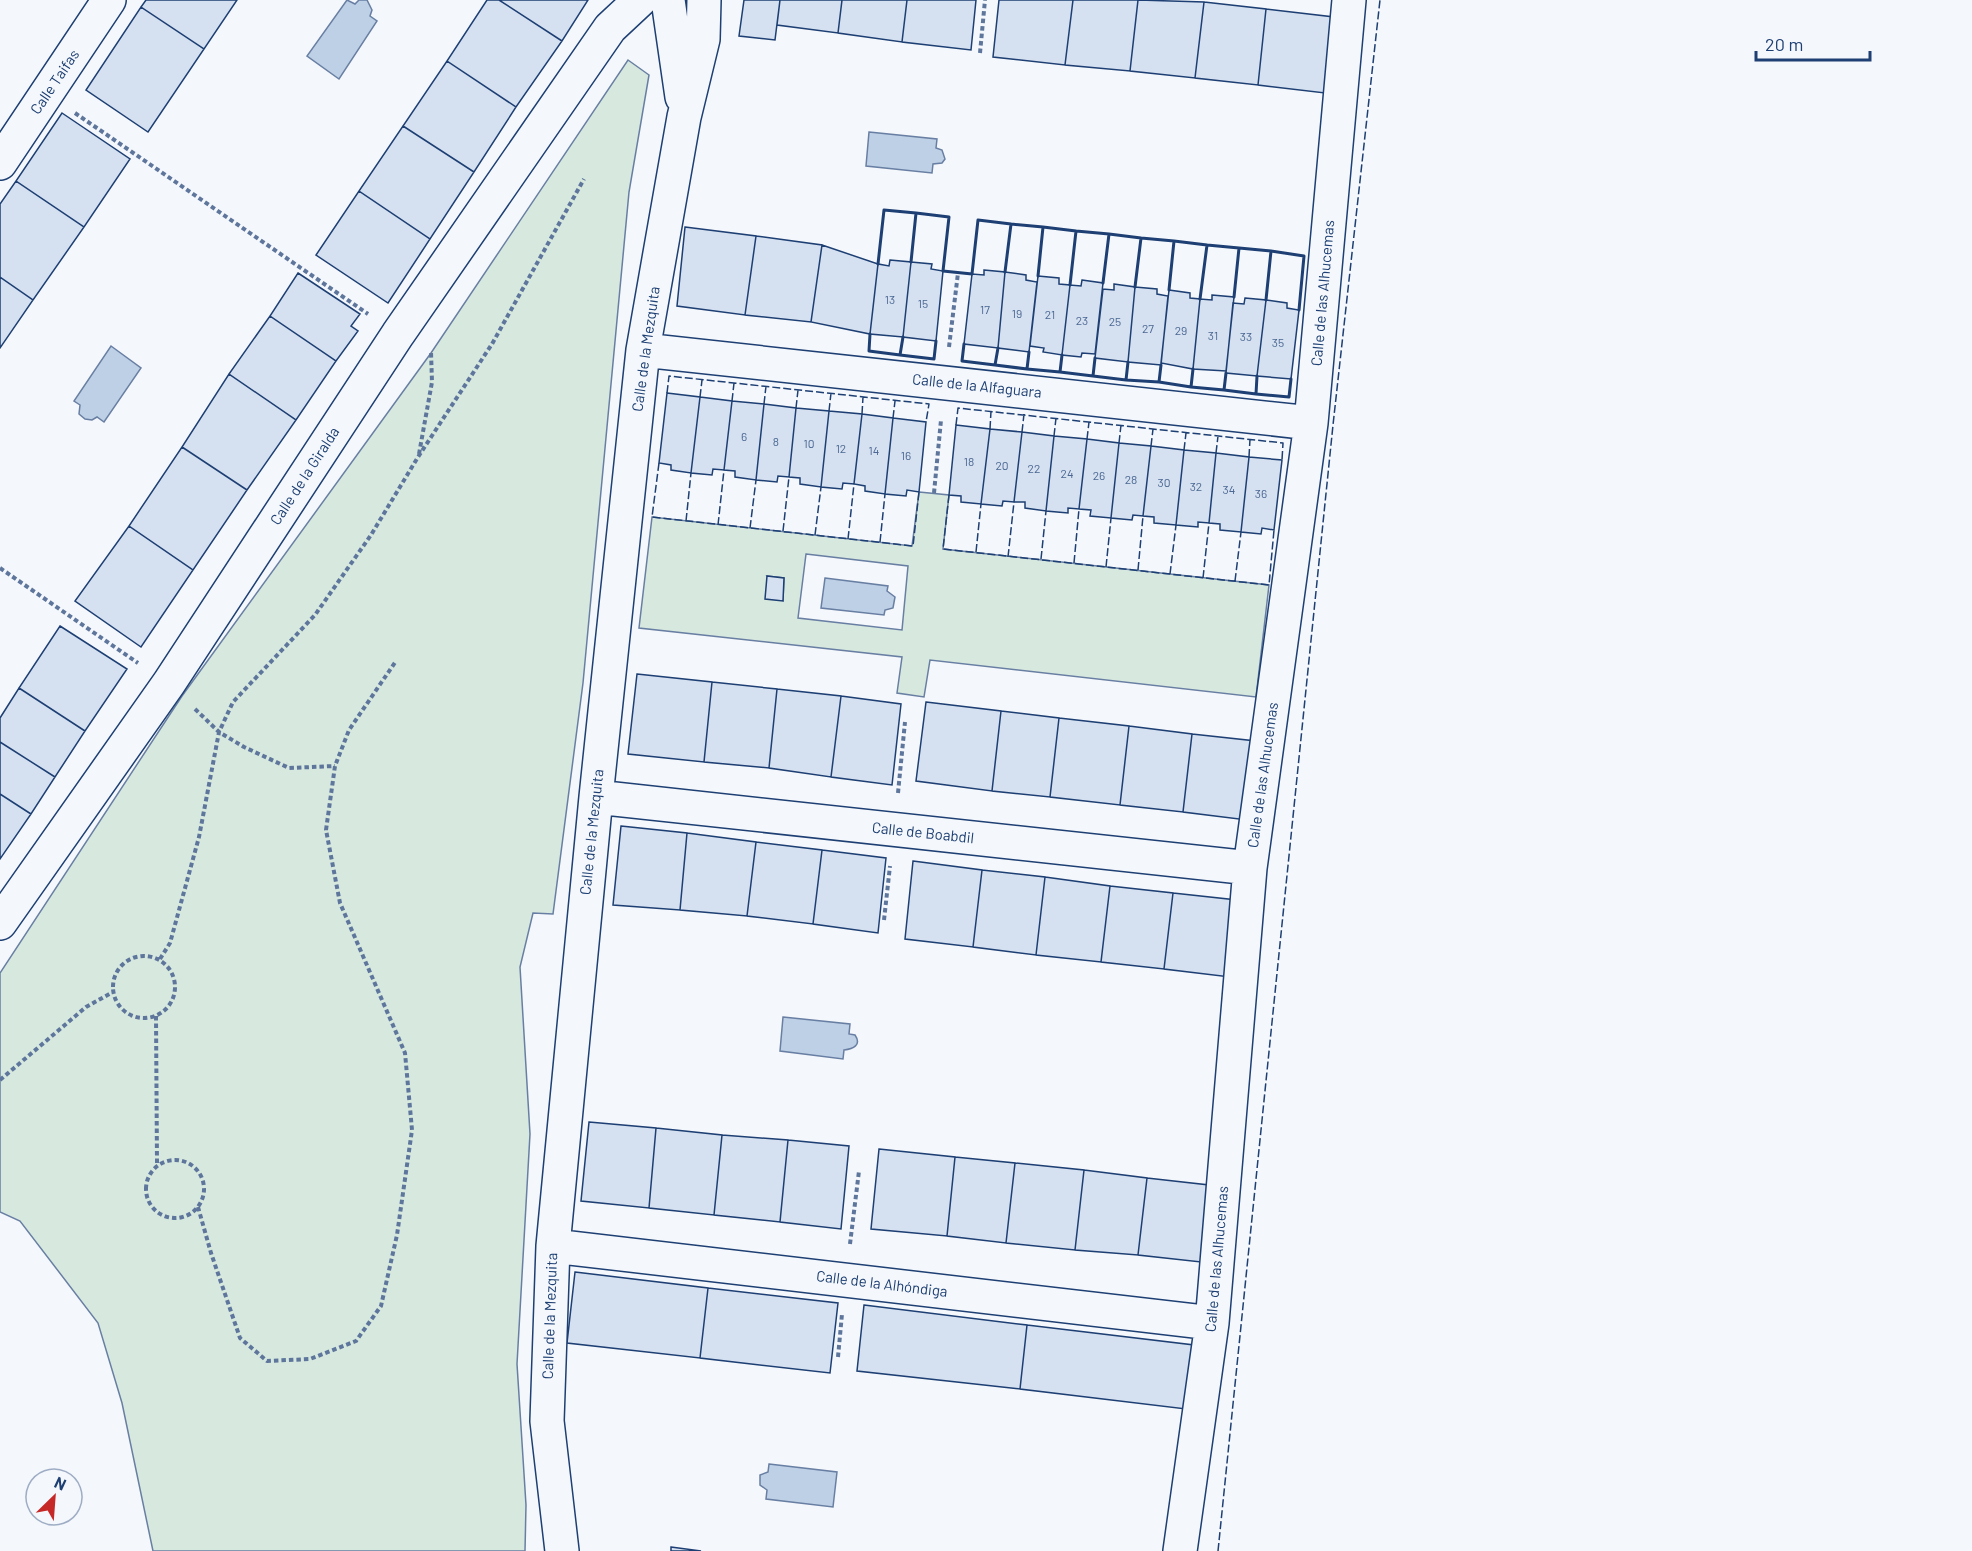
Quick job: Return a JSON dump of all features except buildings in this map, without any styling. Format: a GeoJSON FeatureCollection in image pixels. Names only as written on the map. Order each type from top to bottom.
{"type":"FeatureCollection","features":[{"type":"Feature","properties":{"kind":"street","name":"Calle Taifas"},"geometry":{"type":"LineString","coordinates":[[0,163],[109,0]]}},
{"type":"Feature","properties":{"kind":"street","name":"Calle de la Giralda"},"geometry":{"type":"LineString","coordinates":[[0,923],[169,683],[398,334],[610,28],[640,0]]}},
{"type":"Feature","properties":{"kind":"street","name":"Calle de la Mezquita"},"geometry":{"type":"LineString","coordinates":[[668,0],[684,117]]}},
{"type":"Feature","properties":{"kind":"street","name":"Calle de la Mezquita"},"geometry":{"type":"LineString","coordinates":[[562,1551],[547,1421],[553,1246],[596,797],[643,350],[684,117],[703,39],[704,0]]}},
{"type":"Feature","properties":{"kind":"street","name":"Calle de las Alhucemas"},"geometry":{"type":"LineString","coordinates":[[1180,1551],[1212,1323],[1250,868],[1311,423],[1349,0]]}},
{"type":"Feature","properties":{"kind":"street"},"geometry":{"type":"LineString","coordinates":[[610,28],[633,24],[654,27],[674,39]]}},
{"type":"Feature","properties":{"kind":"street","name":"Calle de la Alfaguara"},"geometry":{"type":"LineString","coordinates":[[643,350],[1311,423]]}},
{"type":"Feature","properties":{"kind":"street","name":"Calle de Boabdil"},"geometry":{"type":"LineString","coordinates":[[596,797],[1250,868]]}},
{"type":"Feature","properties":{"kind":"street","name":"Calle de la Alhóndiga"},"geometry":{"type":"LineString","coordinates":[[553,1246],[1212,1323]]}},
{"type":"Feature","properties":{"kind":"path"},"geometry":{"type":"LineString","coordinates":[[980,53],[985,0]]}},
{"type":"Feature","properties":{"kind":"path"},"geometry":{"type":"LineString","coordinates":[[47,94],[398,334],[431,352],[432,382],[418,457]]}},
{"type":"Feature","properties":{"kind":"path"},"geometry":{"type":"LineString","coordinates":[[160,959],[170,944],[199,837],[219,732],[233,702],[315,615],[371,536],[418,457],[492,344],[584,179]]}},
{"type":"Feature","properties":{"kind":"path"},"geometry":{"type":"LineString","coordinates":[[0,568],[169,683],[219,732],[244,747],[289,768],[335,766]]}},
{"type":"Feature","properties":{"kind":"path"},"geometry":{"type":"LineString","coordinates":[[198,1207],[240,1338],[267,1361],[310,1359],[356,1341],[381,1306],[397,1234],[412,1130],[405,1053],[340,903],[326,830],[335,766],[349,730],[396,661]]}},
{"type":"Feature","properties":{"kind":"path"},"geometry":{"type":"LineString","coordinates":[[149,956],[160,959],[169,967],[174,977],[176,992],[172,1002],[165,1011],[156,1016],[143,1018],[132,1016],[117,1003],[113,992],[113,981],[117,970],[124,962],[134,957],[149,956]]}},
{"type":"Feature","properties":{"kind":"path"},"geometry":{"type":"LineString","coordinates":[[0,1080],[86,1007],[113,992]]}},
{"type":"Feature","properties":{"kind":"path"},"geometry":{"type":"LineString","coordinates":[[156,1016],[157,1165]]}},
{"type":"Feature","properties":{"kind":"path"},"geometry":{"type":"LineString","coordinates":[[173,1160],[184,1161],[194,1167],[201,1176],[204,1186],[203,1198],[191,1214],[182,1218],[165,1218],[149,1205],[145,1184],[149,1174],[157,1165],[173,1160]]}},
{"type":"Feature","properties":{"kind":"shaded area"},"geometry":{"type":"Polygon","coordinates":[[[628,60],[649,75],[629,192],[583,683],[553,914],[533,913],[520,967],[530,1134],[517,1364],[526,1505],[525,1551],[153,1551],[122,1403],[98,1323],[20,1221],[0,1212],[0,973],[182,696],[431,353],[628,60]]]}},
{"type":"Feature","properties":{"kind":"shaded area"},"geometry":{"type":"Polygon","coordinates":[[[919,492],[949,495],[943,549],[1269,585],[1256,697],[930,660],[924,697],[897,693],[902,657],[639,628],[652,517],[912,546],[919,492]],[[806,554],[798,618],[902,630],[908,566],[806,554]],[[767,576],[783,600],[784,578],[767,576]]]}},
{"type":"Feature","properties":{"kind":"water"},"geometry":{"type":"Polygon","coordinates":[[[347,0],[355,4],[359,0],[367,0],[372,10],[370,16],[377,21],[339,79],[307,56],[347,0]]]}},
{"type":"Feature","properties":{"kind":"water"},"geometry":{"type":"Polygon","coordinates":[[[869,132],[937,139],[936,148],[942,150],[945,159],[942,163],[933,164],[932,173],[866,166],[869,132]]]}},
{"type":"Feature","properties":{"kind":"water"},"geometry":{"type":"Polygon","coordinates":[[[111,346],[141,368],[104,422],[97,417],[92,420],[85,419],[79,414],[80,405],[74,401],[111,346]]]}},
{"type":"Feature","properties":{"kind":"water"},"geometry":{"type":"Polygon","coordinates":[[[825,578],[888,586],[887,591],[895,597],[893,608],[885,610],[884,615],[821,608],[825,578]]]}},
{"type":"Feature","properties":{"kind":"water"},"geometry":{"type":"Polygon","coordinates":[[[783,1017],[850,1024],[849,1034],[855,1035],[857,1044],[844,1050],[843,1059],[780,1051],[783,1017]]]}},
{"type":"Feature","properties":{"kind":"water"},"geometry":{"type":"Polygon","coordinates":[[[769,1464],[837,1472],[833,1507],[766,1499],[767,1490],[760,1485],[760,1475],[768,1472],[769,1464]]]}},
{"type":"Feature","properties":{"kind":"fence"},"geometry":{"type":"LineString","coordinates":[[1218,1551],[1333,425],[1380,0]]}},
{"type":"Feature","properties":{"kind":"fence"},"geometry":{"type":"LineString","coordinates":[[667,393],[669,376],[929,404],[926,422]]}},
{"type":"Feature","properties":{"kind":"fence"},"geometry":{"type":"LineString","coordinates":[[700,397],[702,380]]}},
{"type":"Feature","properties":{"kind":"fence"},"geometry":{"type":"LineString","coordinates":[[732,401],[734,383]]}},
{"type":"Feature","properties":{"kind":"fence"},"geometry":{"type":"LineString","coordinates":[[764,404],[766,386]]}},
{"type":"Feature","properties":{"kind":"fence"},"geometry":{"type":"LineString","coordinates":[[796,408],[798,390]]}},
{"type":"Feature","properties":{"kind":"fence"},"geometry":{"type":"LineString","coordinates":[[829,411],[831,393]]}},
{"type":"Feature","properties":{"kind":"fence"},"geometry":{"type":"LineString","coordinates":[[862,414],[863,397]]}},
{"type":"Feature","properties":{"kind":"fence"},"geometry":{"type":"LineString","coordinates":[[893,418],[895,401]]}},
{"type":"Feature","properties":{"kind":"fence"},"geometry":{"type":"LineString","coordinates":[[956,425],[958,408],[1283,443],[1282,460]]}},
{"type":"Feature","properties":{"kind":"fence"},"geometry":{"type":"LineString","coordinates":[[990,429],[991,411]]}},
{"type":"Feature","properties":{"kind":"fence"},"geometry":{"type":"LineString","coordinates":[[1022,432],[1024,414]]}},
{"type":"Feature","properties":{"kind":"fence"},"geometry":{"type":"LineString","coordinates":[[1054,436],[1056,418]]}},
{"type":"Feature","properties":{"kind":"fence"},"geometry":{"type":"LineString","coordinates":[[1087,439],[1089,422]]}},
{"type":"Feature","properties":{"kind":"fence"},"geometry":{"type":"LineString","coordinates":[[1119,443],[1121,425]]}},
{"type":"Feature","properties":{"kind":"fence"},"geometry":{"type":"LineString","coordinates":[[1151,446],[1153,429]]}},
{"type":"Feature","properties":{"kind":"fence"},"geometry":{"type":"LineString","coordinates":[[1184,450],[1186,433]]}},
{"type":"Feature","properties":{"kind":"fence"},"geometry":{"type":"LineString","coordinates":[[1216,453],[1218,436]]}},
{"type":"Feature","properties":{"kind":"fence"},"geometry":{"type":"LineString","coordinates":[[1249,457],[1250,439]]}},
{"type":"Feature","properties":{"kind":"fence"},"geometry":{"type":"LineString","coordinates":[[659,463],[652,517],[913,546],[919,492]]}},
{"type":"Feature","properties":{"kind":"fence"},"geometry":{"type":"LineString","coordinates":[[718,525],[724,470]]}},
{"type":"Feature","properties":{"kind":"fence"},"geometry":{"type":"LineString","coordinates":[[686,521],[691,473]]}},
{"type":"Feature","properties":{"kind":"fence"},"geometry":{"type":"LineString","coordinates":[[783,531],[789,477]]}},
{"type":"Feature","properties":{"kind":"fence"},"geometry":{"type":"LineString","coordinates":[[750,528],[756,480]]}},
{"type":"Feature","properties":{"kind":"fence"},"geometry":{"type":"LineString","coordinates":[[848,539],[854,484]]}},
{"type":"Feature","properties":{"kind":"fence"},"geometry":{"type":"LineString","coordinates":[[815,535],[821,487]]}},
{"type":"Feature","properties":{"kind":"fence"},"geometry":{"type":"LineString","coordinates":[[880,542],[885,494]]}},
{"type":"Feature","properties":{"kind":"fence"},"geometry":{"type":"LineString","coordinates":[[949,495],[943,549],[1269,585],[1274,530]]}},
{"type":"Feature","properties":{"kind":"fence"},"geometry":{"type":"LineString","coordinates":[[1008,557],[1014,502]]}},
{"type":"Feature","properties":{"kind":"fence"},"geometry":{"type":"LineString","coordinates":[[976,552],[981,504]]}},
{"type":"Feature","properties":{"kind":"fence"},"geometry":{"type":"LineString","coordinates":[[1074,563],[1079,509]]}},
{"type":"Feature","properties":{"kind":"fence"},"geometry":{"type":"LineString","coordinates":[[1041,559],[1046,511]]}},
{"type":"Feature","properties":{"kind":"fence"},"geometry":{"type":"LineString","coordinates":[[1138,570],[1143,516]]}},
{"type":"Feature","properties":{"kind":"fence"},"geometry":{"type":"LineString","coordinates":[[1106,567],[1111,518]]}},
{"type":"Feature","properties":{"kind":"fence"},"geometry":{"type":"LineString","coordinates":[[1203,578],[1209,523]]}},
{"type":"Feature","properties":{"kind":"fence"},"geometry":{"type":"LineString","coordinates":[[1170,574],[1176,525]]}},
{"type":"Feature","properties":{"kind":"fence"},"geometry":{"type":"LineString","coordinates":[[1235,581],[1241,532]]}},
{"type":"Feature","properties":{"kind":"wall"},"geometry":{"type":"LineString","coordinates":[[878,264],[884,210],[916,213]]}},
{"type":"Feature","properties":{"kind":"wall"},"geometry":{"type":"LineString","coordinates":[[911,262],[916,213],[949,217],[943,271],[972,274],[978,220],[1011,224]]}},
{"type":"Feature","properties":{"kind":"wall"},"geometry":{"type":"LineString","coordinates":[[1005,272],[1011,224],[1043,227]]}},
{"type":"Feature","properties":{"kind":"wall"},"geometry":{"type":"LineString","coordinates":[[1038,276],[1043,227],[1076,231]]}},
{"type":"Feature","properties":{"kind":"wall"},"geometry":{"type":"LineString","coordinates":[[1070,285],[1076,231],[1109,234]]}},
{"type":"Feature","properties":{"kind":"wall"},"geometry":{"type":"LineString","coordinates":[[1103,283],[1109,234],[1141,238]]}},
{"type":"Feature","properties":{"kind":"wall"},"geometry":{"type":"LineString","coordinates":[[1135,287],[1141,238],[1174,241]]}},
{"type":"Feature","properties":{"kind":"wall"},"geometry":{"type":"LineString","coordinates":[[1169,290],[1174,241],[1207,245]]}},
{"type":"Feature","properties":{"kind":"wall"},"geometry":{"type":"LineString","coordinates":[[1200,299],[1207,245],[1239,248]]}},
{"type":"Feature","properties":{"kind":"wall"},"geometry":{"type":"LineString","coordinates":[[1234,297],[1239,248],[1271,251],[1266,300]]}},
{"type":"Feature","properties":{"kind":"wall"},"geometry":{"type":"LineString","coordinates":[[1271,251],[1304,256],[1299,310]]}},
{"type":"Feature","properties":{"kind":"wall"},"geometry":{"type":"LineString","coordinates":[[870,334],[869,351],[900,355],[903,337]]}},
{"type":"Feature","properties":{"kind":"wall"},"geometry":{"type":"LineString","coordinates":[[900,355],[934,359],[936,341]]}},
{"type":"Feature","properties":{"kind":"wall"},"geometry":{"type":"LineString","coordinates":[[964,344],[962,361],[995,365]]}},
{"type":"Feature","properties":{"kind":"wall"},"geometry":{"type":"LineString","coordinates":[[998,348],[995,365],[1027,369]]}},
{"type":"Feature","properties":{"kind":"wall"},"geometry":{"type":"LineString","coordinates":[[1029,352],[1027,369],[1060,372]]}},
{"type":"Feature","properties":{"kind":"wall"},"geometry":{"type":"LineString","coordinates":[[1062,355],[1060,372],[1093,376]]}},
{"type":"Feature","properties":{"kind":"wall"},"geometry":{"type":"LineString","coordinates":[[1095,358],[1093,376],[1126,380]]}},
{"type":"Feature","properties":{"kind":"wall"},"geometry":{"type":"LineString","coordinates":[[1128,362],[1126,380],[1159,382]]}},
{"type":"Feature","properties":{"kind":"wall"},"geometry":{"type":"LineString","coordinates":[[1161,365],[1159,382],[1191,387]]}},
{"type":"Feature","properties":{"kind":"wall"},"geometry":{"type":"LineString","coordinates":[[1193,369],[1191,387],[1224,390]]}},
{"type":"Feature","properties":{"kind":"wall"},"geometry":{"type":"LineString","coordinates":[[1226,373],[1224,390],[1256,394],[1257,376]]}},
{"type":"Feature","properties":{"kind":"wall"},"geometry":{"type":"LineString","coordinates":[[1256,394],[1289,397],[1291,379]]}}]}
